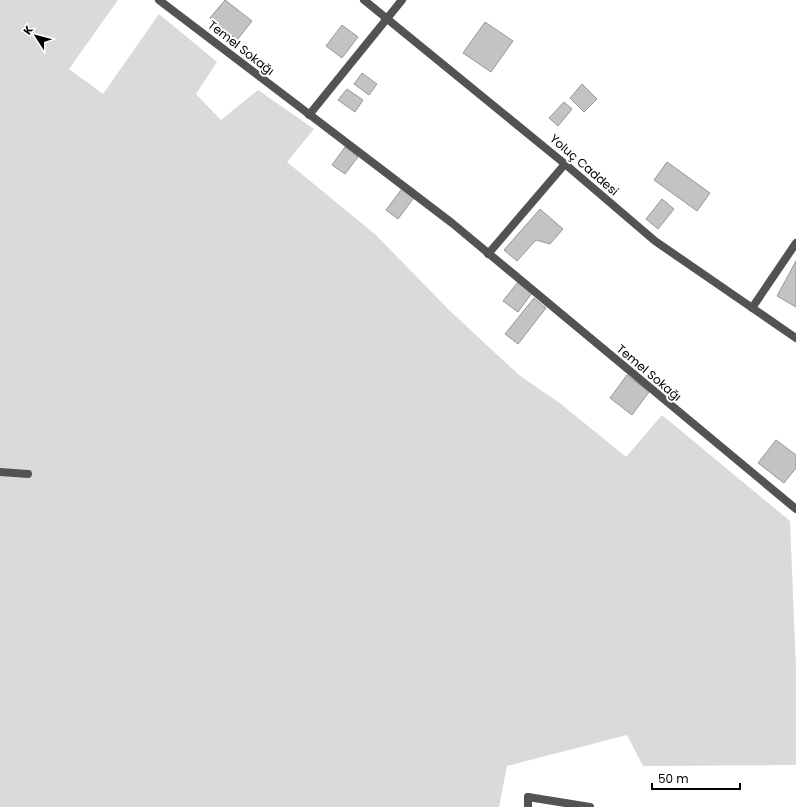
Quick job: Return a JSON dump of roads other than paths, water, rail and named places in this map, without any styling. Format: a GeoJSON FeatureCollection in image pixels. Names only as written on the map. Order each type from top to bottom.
{"type":"FeatureCollection","features":[{"type":"Feature","properties":{"kind":"street","name":"Temel Sokağı"},"geometry":{"type":"LineString","coordinates":[[159,0],[416,195],[796,509]]}},
{"type":"Feature","properties":{"kind":"street","name":"Yoluç Caddesi"},"geometry":{"type":"LineString","coordinates":[[364,0],[565,164],[655,241],[796,338]]}},
{"type":"Feature","properties":{"kind":"street"},"geometry":{"type":"LineString","coordinates":[[309,115],[402,0]]}},
{"type":"Feature","properties":{"kind":"street"},"geometry":{"type":"LineString","coordinates":[[488,254],[565,164]]}},
{"type":"Feature","properties":{"kind":"street"},"geometry":{"type":"LineString","coordinates":[[752,308],[796,243]]}},
{"type":"Feature","properties":{"kind":"street"},"geometry":{"type":"LineString","coordinates":[[0,472],[28,474]]}},
{"type":"Feature","properties":{"kind":"street"},"geometry":{"type":"LineString","coordinates":[[528,807],[528,797],[590,807]]}}]}
